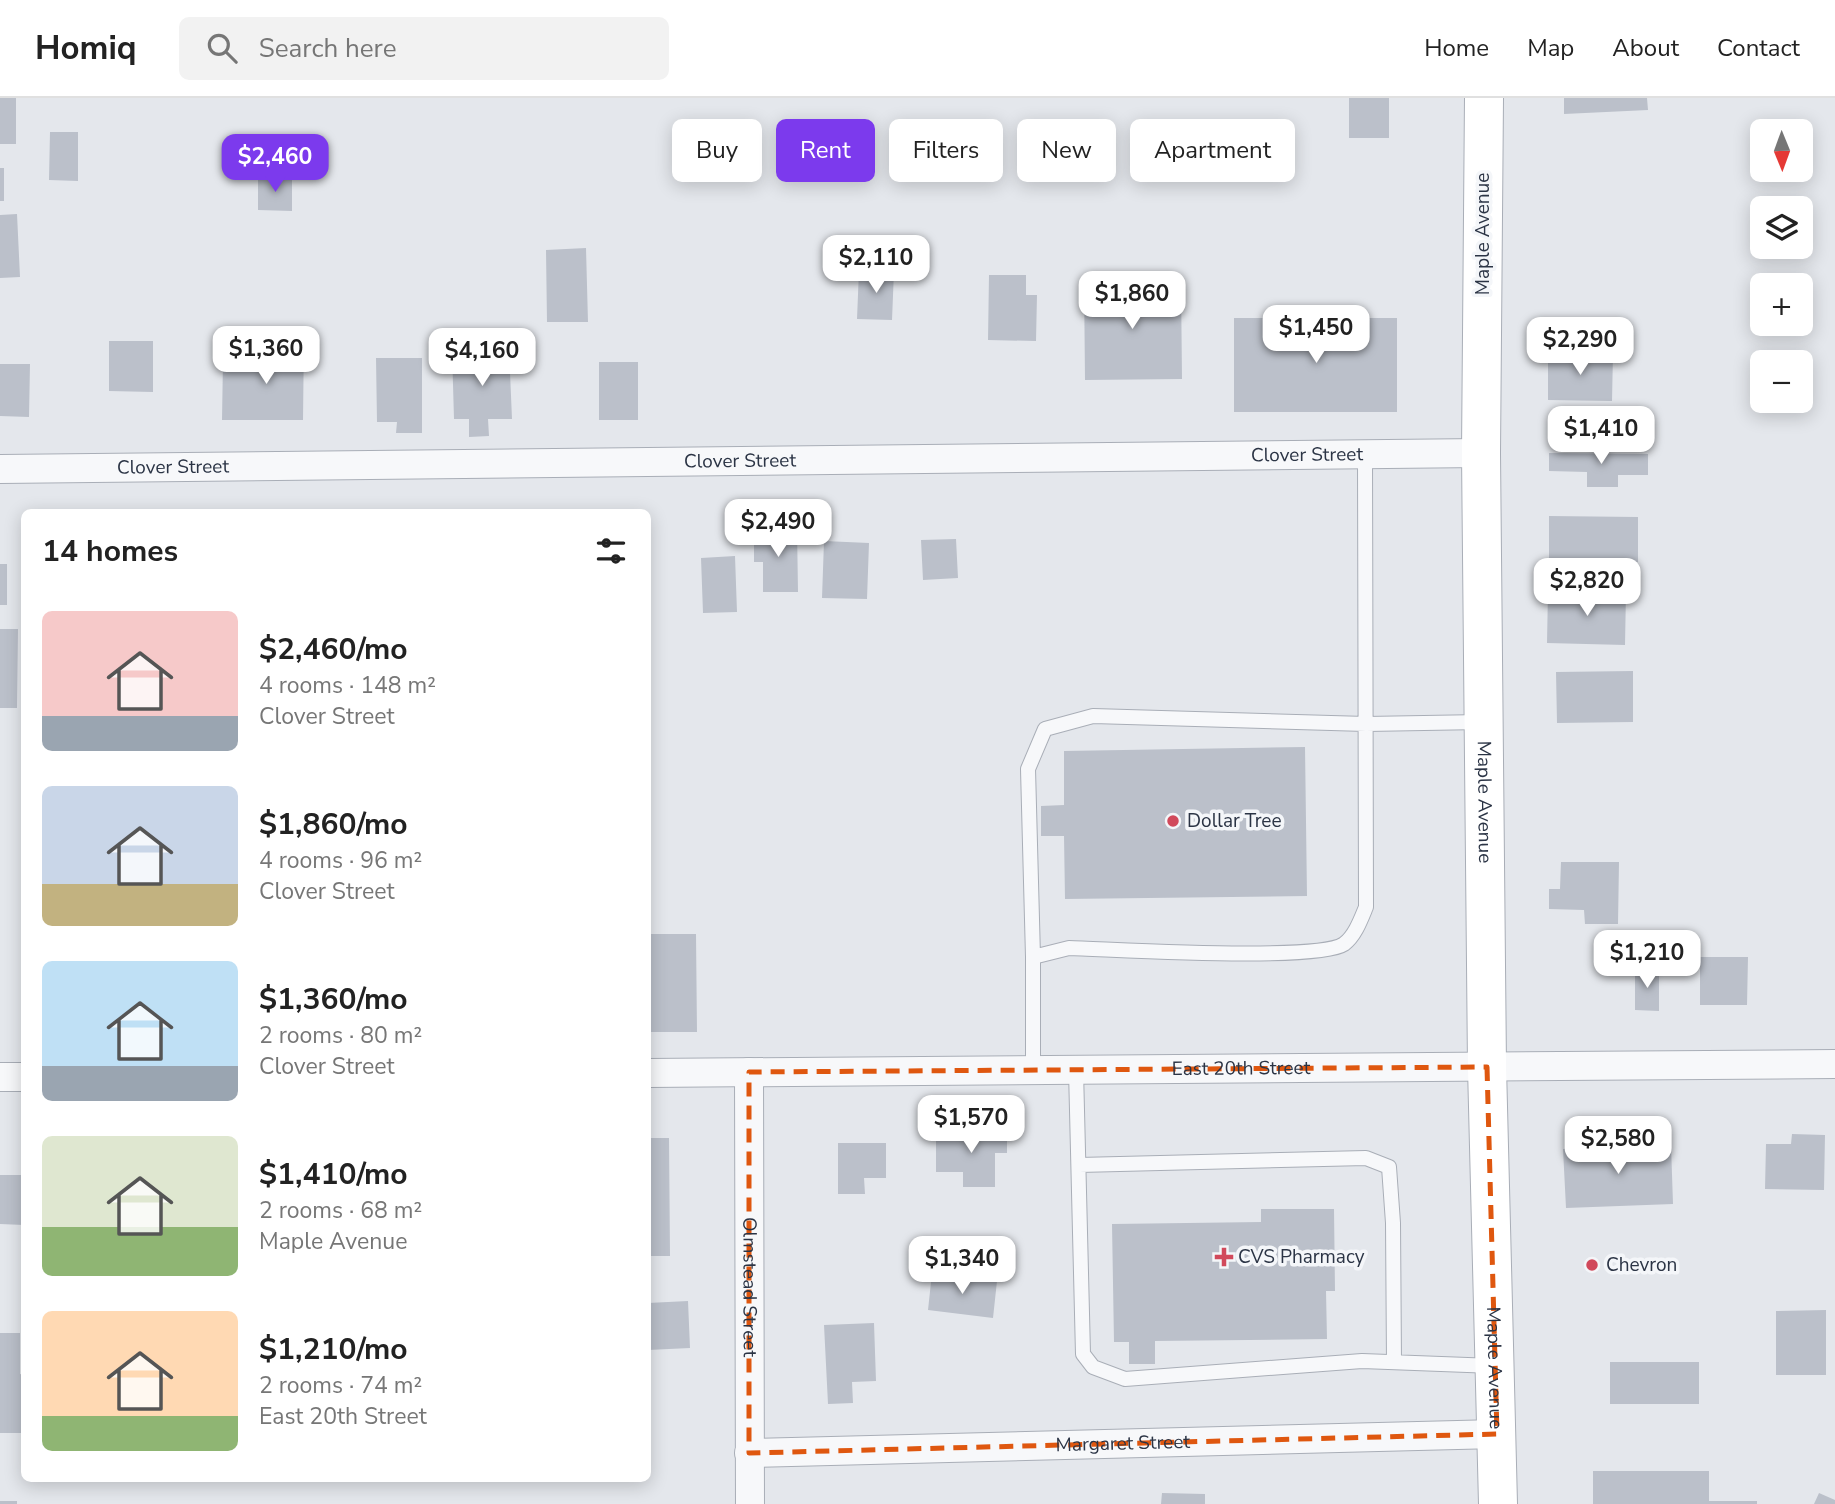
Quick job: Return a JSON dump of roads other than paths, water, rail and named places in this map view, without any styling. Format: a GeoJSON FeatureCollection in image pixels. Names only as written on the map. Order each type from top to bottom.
{"type":"FeatureCollection","features":[{"type":"Feature","properties":{"kind":"main road","name":"Maple Avenue"},"geometry":{"type":"LineString","coordinates":[[1484,98],[1481,453],[1483,722],[1487,1067],[1498,1504]]}},
{"type":"Feature","properties":{"kind":"street","name":"Clover Street"},"geometry":{"type":"LineString","coordinates":[[0,469],[1481,453]]}},
{"type":"Feature","properties":{"kind":"street","name":"East 20th Street"},"geometry":{"type":"LineString","coordinates":[[651,1073],[1835,1065]]}},
{"type":"Feature","properties":{"kind":"street","name":"Olmstead Street"},"geometry":{"type":"LineString","coordinates":[[749,1072],[750,1504]]}},
{"type":"Feature","properties":{"kind":"street"},"geometry":{"type":"LineString","coordinates":[[0,1077],[21,1077]]}},
{"type":"Feature","properties":{"kind":"street","name":"Margaret Street"},"geometry":{"type":"LineString","coordinates":[[750,1454],[1497,1434]]}},
{"type":"Feature","properties":{"kind":"lane"},"geometry":{"type":"LineString","coordinates":[[1032,957],[1069,948],[1299,953],[1343,944],[1358,927],[1366,907],[1365,454]]}},
{"type":"Feature","properties":{"kind":"lane"},"geometry":{"type":"LineString","coordinates":[[1033,1070],[1028,769],[1045,729],[1093,716],[1366,724],[1483,722]]}},
{"type":"Feature","properties":{"kind":"lane"},"geometry":{"type":"LineString","coordinates":[[1076,1070],[1083,1354],[1093,1367],[1125,1379],[1362,1361],[1496,1366]]}},
{"type":"Feature","properties":{"kind":"lane"},"geometry":{"type":"LineString","coordinates":[[1079,1165],[1366,1158],[1389,1167],[1393,1223],[1394,1362]]}},
{"type":"Feature","properties":{"kind":"place","name":"Dollar Tree"},"geometry":{"type":"Point","coordinates":[1173,821]}},
{"type":"Feature","properties":{"kind":"place","name":"CVS Pharmacy"},"geometry":{"type":"Point","coordinates":[1224,1257]}},
{"type":"Feature","properties":{"kind":"place","name":"Chevron"},"geometry":{"type":"Point","coordinates":[1592,1265]}}]}
